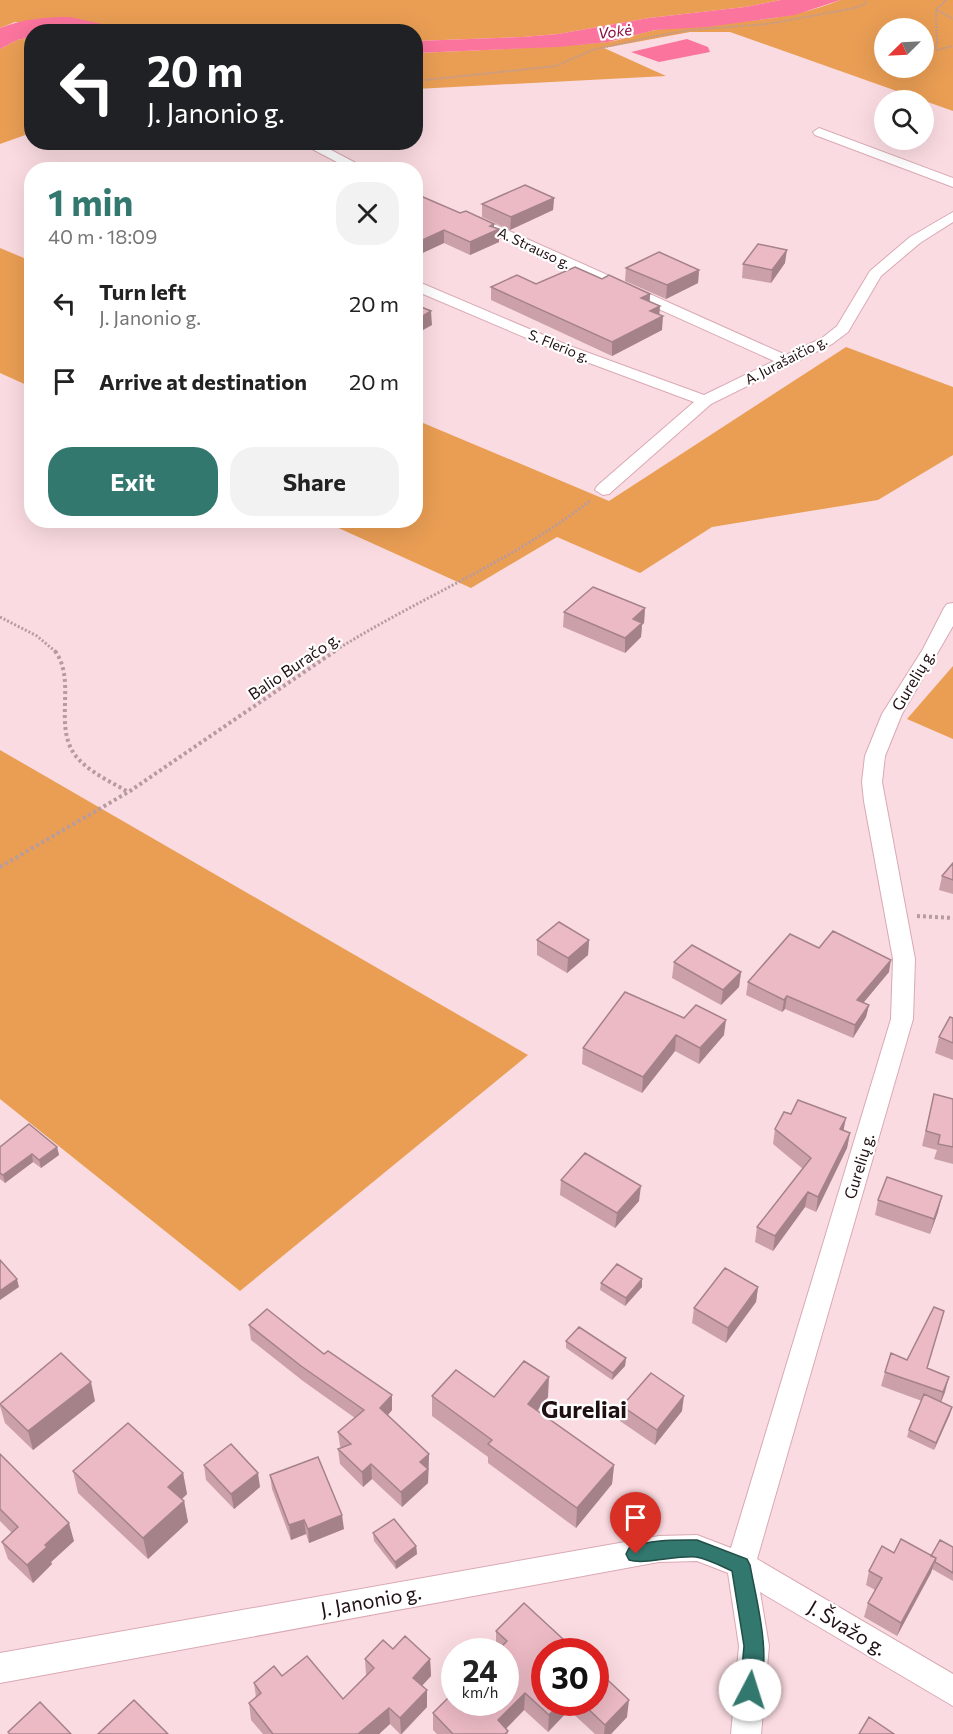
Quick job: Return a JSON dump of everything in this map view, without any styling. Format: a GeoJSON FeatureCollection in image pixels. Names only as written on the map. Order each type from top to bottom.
{"type":"FeatureCollection","features":[{"type":"Feature","properties":{"kind":"street"},"geometry":{"type":"LineString","coordinates":[[819,132],[953,183]]}},
{"type":"Feature","properties":{"kind":"street"},"geometry":{"type":"LineString","coordinates":[[322,150],[346,162]]}},
{"type":"Feature","properties":{"kind":"street","name":"A. Strauso g."},"geometry":{"type":"LineString","coordinates":[[458,213],[784,360]]}},
{"type":"Feature","properties":{"kind":"street","name":"A. Jurašaičio g."},"geometry":{"type":"LineString","coordinates":[[603,490],[705,401],[827,340],[843,329],[875,274],[915,240],[953,216]]}},
{"type":"Feature","properties":{"kind":"street","name":"S. Flerio g."},"geometry":{"type":"LineString","coordinates":[[423,289],[562,348],[705,401]]}},
{"type":"Feature","properties":{"kind":"street","name":"Gurelių g."},"geometry":{"type":"LineString","coordinates":[[746,1734],[754,1646],[741,1565],[902,1019],[904,959],[874,801],[872,782],[875,756],[892,714],[932,649],[953,608]]}},
{"type":"Feature","properties":{"kind":"street","name":"J. Janonio g."},"geometry":{"type":"LineString","coordinates":[[0,1668],[659,1550],[697,1548],[741,1565]]}},
{"type":"Feature","properties":{"kind":"street","name":"J. Švažo g."},"geometry":{"type":"LineString","coordinates":[[741,1565],[953,1691]]}},
{"type":"Feature","properties":{"kind":"path"},"geometry":{"type":"LineString","coordinates":[[423,80],[556,66],[606,46],[690,30],[767,24],[855,8],[865,4],[867,0]]}},
{"type":"Feature","properties":{"kind":"path"},"geometry":{"type":"LineString","coordinates":[[946,0],[936,10],[937,43],[933,51],[953,46]]}},
{"type":"Feature","properties":{"kind":"path"},"geometry":{"type":"LineString","coordinates":[[936,10],[953,19]]}},
{"type":"Feature","properties":{"kind":"path","name":"Balio Buračo g."},"geometry":{"type":"LineString","coordinates":[[0,867],[128,792],[349,643],[429,597],[488,570],[565,522],[603,490]]}},
{"type":"Feature","properties":{"kind":"path"},"geometry":{"type":"LineString","coordinates":[[0,617],[39,637],[55,649],[65,673],[68,742],[81,760],[128,792]]}},
{"type":"Feature","properties":{"kind":"path"},"geometry":{"type":"LineString","coordinates":[[896,915],[953,918]]}},
{"type":"Feature","properties":{"kind":"shaded area"},"geometry":{"type":"Polygon","coordinates":[[[0,0],[781,0],[745,7],[649,18],[558,34],[423,41],[423,24],[15,22],[0,28],[0,0]]]}},
{"type":"Feature","properties":{"kind":"shaded area"},"geometry":{"type":"Polygon","coordinates":[[[840,0],[953,0],[953,111],[934,104],[934,90],[894,90],[730,32],[690,32],[604,48],[666,76],[423,89],[423,53],[607,42],[656,30],[772,18],[818,8],[840,0]]]}},
{"type":"Feature","properties":{"kind":"shaded area"},"geometry":{"type":"Polygon","coordinates":[[[24,38],[24,135],[0,144],[0,49],[24,38]]]}},
{"type":"Feature","properties":{"kind":"shaded area"},"geometry":{"type":"Polygon","coordinates":[[[0,248],[24,258],[24,384],[0,373],[0,248]]]}},
{"type":"Feature","properties":{"kind":"shaded area"},"geometry":{"type":"Polygon","coordinates":[[[846,347],[953,387],[953,455],[878,500],[712,527],[640,573],[557,537],[471,588],[338,528],[423,528],[423,423],[609,501],[846,347]]]}},
{"type":"Feature","properties":{"kind":"shaded area"},"geometry":{"type":"Polygon","coordinates":[[[953,666],[953,739],[907,719],[953,666]]]}},
{"type":"Feature","properties":{"kind":"shaded area"},"geometry":{"type":"Polygon","coordinates":[[[0,750],[528,1055],[240,1291],[0,1099],[0,750]]]}},
{"type":"Feature","properties":{"kind":"water","name":"Vokė"},"geometry":{"type":"Polygon","coordinates":[[[781,0],[840,0],[795,15],[707,27],[655,30],[608,42],[558,47],[423,53],[423,41],[558,34],[649,18],[745,7],[781,0]]]}},
{"type":"Feature","properties":{"kind":"water"},"geometry":{"type":"Polygon","coordinates":[[[70,17],[102,24],[24,24],[24,38],[0,49],[0,28],[17,22],[70,17]]]}},
{"type":"Feature","properties":{"kind":"water"},"geometry":{"type":"Polygon","coordinates":[[[687,39],[708,47],[710,52],[659,62],[631,52],[687,39]]]}},
{"type":"Feature","properties":{"kind":"building"},"geometry":{"type":"Polygon","coordinates":[[[525,185],[554,198],[511,217],[482,204],[525,185]]]}},
{"type":"Feature","properties":{"kind":"building"},"geometry":{"type":"Polygon","coordinates":[[[423,197],[460,213],[466,211],[494,224],[490,226],[499,229],[470,242],[444,230],[423,240],[423,197]]]}},
{"type":"Feature","properties":{"kind":"building"},"geometry":{"type":"Polygon","coordinates":[[[758,244],[787,250],[772,270],[743,264],[758,244]]]}},
{"type":"Feature","properties":{"kind":"building"},"geometry":{"type":"Polygon","coordinates":[[[659,252],[699,270],[667,285],[626,268],[659,252]]]}},
{"type":"Feature","properties":{"kind":"building"},"geometry":{"type":"Polygon","coordinates":[[[575,267],[602,279],[609,275],[650,294],[641,298],[660,306],[650,311],[663,316],[612,342],[491,287],[517,275],[536,284],[575,267]]]}},
{"type":"Feature","properties":{"kind":"building"},"geometry":{"type":"Polygon","coordinates":[[[423,308],[431,311],[423,316],[423,308]]]}},
{"type":"Feature","properties":{"kind":"building"},"geometry":{"type":"Polygon","coordinates":[[[593,587],[645,608],[633,619],[642,623],[625,638],[564,612],[593,587]]]}},
{"type":"Feature","properties":{"kind":"building"},"geometry":{"type":"Polygon","coordinates":[[[953,863],[953,880],[942,876],[953,863]]]}},
{"type":"Feature","properties":{"kind":"building"},"geometry":{"type":"Polygon","coordinates":[[[559,922],[589,940],[568,958],[537,940],[559,922]]]}},
{"type":"Feature","properties":{"kind":"building"},"geometry":{"type":"Polygon","coordinates":[[[833,931],[891,960],[857,1000],[869,1005],[855,1025],[787,996],[784,1000],[748,982],[790,934],[819,948],[833,931]]]}},
{"type":"Feature","properties":{"kind":"building"},"geometry":{"type":"Polygon","coordinates":[[[692,945],[741,972],[723,990],[674,962],[692,945]]]}},
{"type":"Feature","properties":{"kind":"building"},"geometry":{"type":"Polygon","coordinates":[[[625,992],[684,1018],[696,1005],[726,1020],[700,1048],[676,1035],[643,1077],[583,1048],[625,992]]]}},
{"type":"Feature","properties":{"kind":"building"},"geometry":{"type":"Polygon","coordinates":[[[950,1017],[953,1018],[953,1043],[939,1037],[950,1017]]]}},
{"type":"Feature","properties":{"kind":"building"},"geometry":{"type":"Polygon","coordinates":[[[934,1094],[953,1099],[953,1147],[938,1144],[940,1135],[926,1131],[934,1094]]]}},
{"type":"Feature","properties":{"kind":"building"},"geometry":{"type":"Polygon","coordinates":[[[798,1100],[846,1118],[840,1129],[850,1133],[818,1197],[808,1192],[775,1236],[757,1227],[811,1158],[775,1129],[784,1112],[791,1114],[798,1100]]]}},
{"type":"Feature","properties":{"kind":"building"},"geometry":{"type":"Polygon","coordinates":[[[29,1124],[57,1147],[39,1160],[32,1154],[3,1175],[0,1173],[0,1147],[29,1124]]]}},
{"type":"Feature","properties":{"kind":"building"},"geometry":{"type":"Polygon","coordinates":[[[585,1153],[641,1186],[617,1213],[561,1180],[585,1153]]]}},
{"type":"Feature","properties":{"kind":"building"},"geometry":{"type":"Polygon","coordinates":[[[887,1177],[942,1196],[934,1219],[878,1200],[887,1177]]]}},
{"type":"Feature","properties":{"kind":"building"},"geometry":{"type":"Polygon","coordinates":[[[0,1260],[17,1279],[0,1291],[0,1260]]]}},
{"type":"Feature","properties":{"kind":"building"},"geometry":{"type":"Polygon","coordinates":[[[617,1264],[642,1279],[626,1298],[601,1283],[617,1264]]]}},
{"type":"Feature","properties":{"kind":"building"},"geometry":{"type":"Polygon","coordinates":[[[725,1268],[758,1287],[728,1328],[694,1308],[725,1268]]]}},
{"type":"Feature","properties":{"kind":"building"},"geometry":{"type":"Polygon","coordinates":[[[934,1307],[944,1311],[927,1368],[949,1377],[943,1392],[885,1372],[891,1353],[907,1360],[934,1307]]]}},
{"type":"Feature","properties":{"kind":"building"},"geometry":{"type":"Polygon","coordinates":[[[267,1309],[324,1354],[328,1351],[392,1395],[380,1408],[429,1454],[420,1462],[428,1469],[401,1492],[371,1464],[362,1472],[338,1449],[351,1444],[338,1432],[364,1410],[301,1366],[249,1325],[267,1309]]]}},
{"type":"Feature","properties":{"kind":"building"},"geometry":{"type":"Polygon","coordinates":[[[579,1327],[626,1358],[613,1373],[566,1341],[579,1327]]]}},
{"type":"Feature","properties":{"kind":"building"},"geometry":{"type":"Polygon","coordinates":[[[61,1353],[91,1382],[28,1431],[0,1404],[61,1353]]]}},
{"type":"Feature","properties":{"kind":"building"},"geometry":{"type":"Polygon","coordinates":[[[524,1361],[549,1377],[528,1404],[614,1465],[577,1508],[488,1444],[492,1440],[432,1396],[456,1370],[494,1397],[524,1361]]]}},
{"type":"Feature","properties":{"kind":"building"},"geometry":{"type":"Polygon","coordinates":[[[651,1373],[684,1396],[657,1430],[622,1406],[651,1373]]]}},
{"type":"Feature","properties":{"kind":"building"},"geometry":{"type":"Polygon","coordinates":[[[924,1394],[952,1407],[936,1443],[909,1430],[924,1394]]]}},
{"type":"Feature","properties":{"kind":"building"},"geometry":{"type":"Polygon","coordinates":[[[128,1423],[183,1473],[168,1487],[184,1501],[143,1538],[73,1471],[128,1423]]]}},
{"type":"Feature","properties":{"kind":"building"},"geometry":{"type":"Polygon","coordinates":[[[231,1444],[258,1473],[231,1494],[204,1465],[231,1444]]]}},
{"type":"Feature","properties":{"kind":"building"},"geometry":{"type":"Polygon","coordinates":[[[0,1454],[69,1523],[27,1565],[2,1542],[18,1527],[0,1509],[0,1454]]]}},
{"type":"Feature","properties":{"kind":"building"},"geometry":{"type":"Polygon","coordinates":[[[318,1457],[342,1515],[308,1529],[304,1520],[289,1525],[270,1475],[318,1457]]]}},
{"type":"Feature","properties":{"kind":"building"},"geometry":{"type":"Polygon","coordinates":[[[394,1519],[416,1546],[395,1562],[373,1533],[394,1519]]]}},
{"type":"Feature","properties":{"kind":"building"},"geometry":{"type":"Polygon","coordinates":[[[901,1539],[936,1558],[901,1623],[868,1603],[882,1578],[869,1571],[882,1546],[894,1553],[901,1539]]]}},
{"type":"Feature","properties":{"kind":"building"},"geometry":{"type":"Polygon","coordinates":[[[940,1540],[953,1547],[953,1573],[935,1562],[936,1558],[931,1556],[940,1540]]]}},
{"type":"Feature","properties":{"kind":"building"},"geometry":{"type":"Polygon","coordinates":[[[524,1603],[562,1638],[531,1638],[531,1698],[525,1693],[519,1699],[519,1638],[504,1638],[496,1631],[524,1603]]]}},
{"type":"Feature","properties":{"kind":"building"},"geometry":{"type":"Polygon","coordinates":[[[405,1636],[430,1659],[413,1678],[427,1690],[400,1718],[389,1708],[358,1734],[273,1734],[249,1703],[261,1693],[254,1683],[274,1666],[282,1676],[307,1656],[343,1699],[374,1668],[365,1659],[383,1640],[393,1649],[405,1636]]]}},
{"type":"Feature","properties":{"kind":"building"},"geometry":{"type":"Polygon","coordinates":[[[609,1681],[629,1700],[605,1725],[596,1716],[609,1716],[609,1681]]]}},
{"type":"Feature","properties":{"kind":"building"},"geometry":{"type":"Polygon","coordinates":[[[134,1700],[168,1734],[98,1734],[134,1700]]]}},
{"type":"Feature","properties":{"kind":"building"},"geometry":{"type":"Polygon","coordinates":[[[40,1702],[71,1734],[10,1734],[8,1732],[40,1702]]]}},
{"type":"Feature","properties":{"kind":"building"},"geometry":{"type":"Polygon","coordinates":[[[441,1705],[441,1716],[502,1716],[498,1720],[508,1731],[505,1734],[453,1734],[433,1713],[441,1705]]]}},
{"type":"Feature","properties":{"kind":"building"},"geometry":{"type":"Polygon","coordinates":[[[869,1717],[894,1734],[859,1734],[869,1717]]]}},
{"type":"Feature","properties":{"kind":"district","name":"Gureliai"},"geometry":{"type":"Point","coordinates":[584,1410]}},
{"type":"Feature","properties":{"kind":"route"},"geometry":{"type":"LineString","coordinates":[[636,1554],[697,1548],[741,1565],[754,1646],[750,1690]]}}]}
